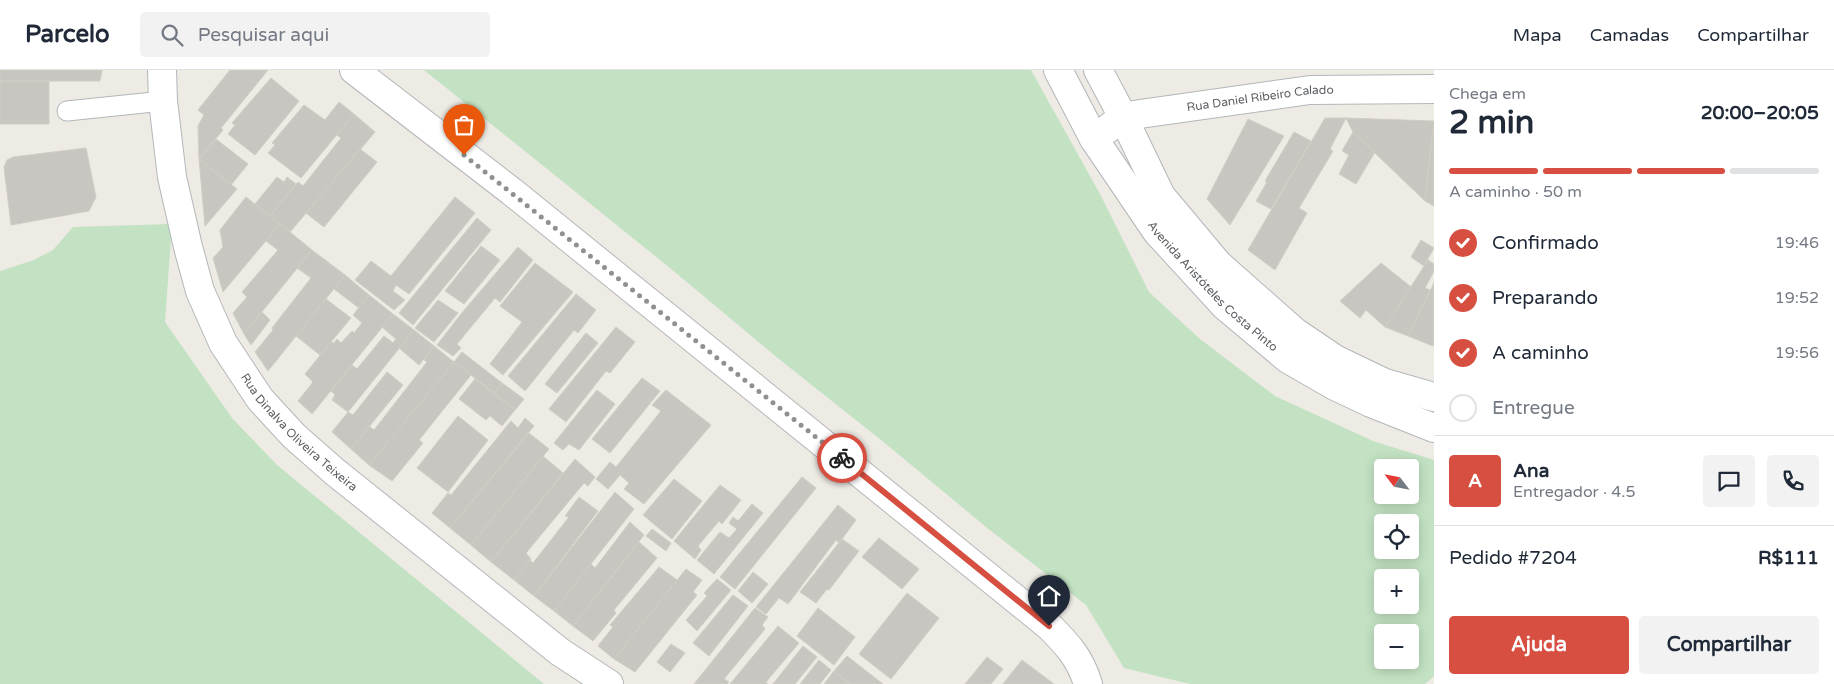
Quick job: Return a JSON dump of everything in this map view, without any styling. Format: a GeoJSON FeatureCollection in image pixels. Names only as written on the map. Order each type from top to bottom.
{"type":"FeatureCollection","features":[{"type":"Feature","properties":{"kind":"street","name":"Rua Dinalva Oliveira Teixeira"},"geometry":{"type":"LineString","coordinates":[[162,70],[163,101],[172,177],[200,291],[223,343],[260,399],[294,436],[335,472],[560,652],[608,684]]}},
{"type":"Feature","properties":{"kind":"street"},"geometry":{"type":"LineString","coordinates":[[354,70],[511,191],[1049,626],[1071,648],[1084,669],[1088,684]]}},
{"type":"Feature","properties":{"kind":"street","name":"Avenida Aristóteles Costa Pinto"},"geometry":{"type":"LineString","coordinates":[[1058,70],[1094,139],[1157,232],[1225,306],[1288,359],[1327,382],[1371,403],[1434,428]]}},
{"type":"Feature","properties":{"kind":"street","name":"Avenida Aristóteles Costa Pinto"},"geometry":{"type":"LineString","coordinates":[[1098,70],[1161,196],[1218,264],[1295,332],[1335,359],[1385,382],[1434,397]]}},
{"type":"Feature","properties":{"kind":"street","name":"Rua Daniel Ribeiro Calado"},"geometry":{"type":"LineString","coordinates":[[1094,139],[1123,117],[1310,90],[1434,89]]}},
{"type":"Feature","properties":{"kind":"lane"},"geometry":{"type":"LineString","coordinates":[[67,111],[163,101]]}},
{"type":"Feature","properties":{"kind":"green space"},"geometry":{"type":"Polygon","coordinates":[[[424,70],[1031,70],[1100,194],[1149,292],[1200,339],[1275,396],[1373,441],[1434,460],[1434,676],[1425,684],[1190,684],[1124,668],[1086,605],[986,527],[670,268],[424,70]]]}},
{"type":"Feature","properties":{"kind":"green space"},"geometry":{"type":"Polygon","coordinates":[[[172,224],[165,322],[232,418],[277,465],[544,684],[0,684],[0,271],[34,260],[53,250],[73,227],[172,224]]]}},
{"type":"Feature","properties":{"kind":"building"},"geometry":{"type":"Polygon","coordinates":[[[0,70],[102,70],[100,81],[0,81],[0,70]]]}},
{"type":"Feature","properties":{"kind":"building"},"geometry":{"type":"Polygon","coordinates":[[[230,70],[268,70],[221,128],[223,130],[199,159],[198,126],[204,115],[198,110],[230,70]]]}},
{"type":"Feature","properties":{"kind":"building"},"geometry":{"type":"Polygon","coordinates":[[[271,78],[299,101],[255,155],[228,134],[235,125],[232,123],[271,78]]]}},
{"type":"Feature","properties":{"kind":"building"},"geometry":{"type":"Polygon","coordinates":[[[0,81],[49,81],[49,124],[0,124],[0,81]]]}},
{"type":"Feature","properties":{"kind":"building"},"geometry":{"type":"Polygon","coordinates":[[[339,102],[354,114],[301,178],[268,153],[275,145],[272,143],[304,105],[325,120],[339,102]]]}},
{"type":"Feature","properties":{"kind":"building"},"geometry":{"type":"Polygon","coordinates":[[[354,114],[375,132],[290,232],[270,216],[298,182],[303,186],[341,138],[337,135],[354,114]]]}},
{"type":"Feature","properties":{"kind":"building"},"geometry":{"type":"Polygon","coordinates":[[[1325,118],[1346,118],[1330,149],[1333,151],[1299,208],[1307,213],[1275,270],[1248,250],[1325,118]]]}},
{"type":"Feature","properties":{"kind":"building"},"geometry":{"type":"Polygon","coordinates":[[[1346,118],[1434,121],[1425,201],[1353,132],[1346,118]]]}},
{"type":"Feature","properties":{"kind":"building"},"geometry":{"type":"Polygon","coordinates":[[[1248,119],[1284,136],[1230,225],[1207,199],[1248,119]]]}},
{"type":"Feature","properties":{"kind":"building"},"geometry":{"type":"Polygon","coordinates":[[[1434,121],[1434,206],[1425,201],[1434,121]]]}},
{"type":"Feature","properties":{"kind":"building"},"geometry":{"type":"Polygon","coordinates":[[[1294,132],[1311,141],[1271,209],[1256,201],[1267,182],[1265,181],[1294,132]]]}},
{"type":"Feature","properties":{"kind":"building"},"geometry":{"type":"Polygon","coordinates":[[[1353,132],[1375,152],[1356,184],[1339,174],[1349,155],[1342,151],[1353,132]]]}},
{"type":"Feature","properties":{"kind":"building"},"geometry":{"type":"Polygon","coordinates":[[[216,139],[248,164],[231,185],[199,159],[216,139]]]}},
{"type":"Feature","properties":{"kind":"building"},"geometry":{"type":"Polygon","coordinates":[[[86,148],[96,197],[89,211],[11,225],[4,167],[7,160],[13,157],[86,148]]]}},
{"type":"Feature","properties":{"kind":"building"},"geometry":{"type":"Polygon","coordinates":[[[360,149],[377,162],[324,227],[306,213],[360,149]]]}},
{"type":"Feature","properties":{"kind":"building"},"geometry":{"type":"Polygon","coordinates":[[[199,159],[237,189],[205,226],[199,159]]]}},
{"type":"Feature","properties":{"kind":"building"},"geometry":{"type":"Polygon","coordinates":[[[277,177],[284,182],[287,177],[296,184],[270,216],[255,204],[277,177]]]}},
{"type":"Feature","properties":{"kind":"building"},"geometry":{"type":"Polygon","coordinates":[[[246,197],[280,224],[223,292],[213,258],[223,247],[220,230],[246,197]]]}},
{"type":"Feature","properties":{"kind":"building"},"geometry":{"type":"Polygon","coordinates":[[[455,197],[475,213],[409,294],[396,285],[393,291],[405,300],[394,310],[355,280],[371,261],[391,276],[455,197]]]}},
{"type":"Feature","properties":{"kind":"building"},"geometry":{"type":"Polygon","coordinates":[[[477,218],[491,230],[413,325],[399,313],[477,218]]]}},
{"type":"Feature","properties":{"kind":"building"},"geometry":{"type":"Polygon","coordinates":[[[280,224],[312,250],[244,334],[233,313],[247,297],[242,292],[278,250],[266,241],[280,224]]]}},
{"type":"Feature","properties":{"kind":"building"},"geometry":{"type":"Polygon","coordinates":[[[1421,240],[1434,248],[1424,266],[1411,257],[1421,240]]]}},
{"type":"Feature","properties":{"kind":"building"},"geometry":{"type":"Polygon","coordinates":[[[481,246],[500,260],[464,304],[445,291],[481,246]]]}},
{"type":"Feature","properties":{"kind":"building"},"geometry":{"type":"Polygon","coordinates":[[[518,247],[533,260],[500,302],[495,298],[457,344],[461,348],[453,356],[437,345],[461,314],[518,247]]]}},
{"type":"Feature","properties":{"kind":"building"},"geometry":{"type":"Polygon","coordinates":[[[312,250],[345,275],[268,371],[255,352],[311,278],[297,268],[312,250]]]}},
{"type":"Feature","properties":{"kind":"building"},"geometry":{"type":"Polygon","coordinates":[[[1428,260],[1434,264],[1434,271],[1425,288],[1430,290],[1408,336],[1385,327],[1428,260]]]}},
{"type":"Feature","properties":{"kind":"building"},"geometry":{"type":"Polygon","coordinates":[[[535,263],[573,292],[503,375],[490,364],[522,322],[500,306],[535,263]]]}},
{"type":"Feature","properties":{"kind":"building"},"geometry":{"type":"Polygon","coordinates":[[[1381,263],[1411,287],[1385,327],[1366,310],[1360,318],[1340,301],[1381,263]]]}},
{"type":"Feature","properties":{"kind":"building"},"geometry":{"type":"Polygon","coordinates":[[[345,275],[369,295],[359,308],[334,289],[345,275]]]}},
{"type":"Feature","properties":{"kind":"building"},"geometry":{"type":"Polygon","coordinates":[[[1434,283],[1434,344],[1433,346],[1408,336],[1434,283]]]}},
{"type":"Feature","properties":{"kind":"building"},"geometry":{"type":"Polygon","coordinates":[[[576,294],[596,310],[578,333],[574,330],[525,391],[508,376],[576,294]]]}},
{"type":"Feature","properties":{"kind":"building"},"geometry":{"type":"Polygon","coordinates":[[[369,295],[393,314],[312,414],[298,401],[313,382],[305,374],[331,342],[334,343],[337,339],[341,343],[352,331],[354,333],[362,323],[353,315],[369,295]]]}},
{"type":"Feature","properties":{"kind":"building"},"geometry":{"type":"Polygon","coordinates":[[[326,299],[351,318],[320,355],[296,336],[326,299]]]}},
{"type":"Feature","properties":{"kind":"building"},"geometry":{"type":"Polygon","coordinates":[[[438,300],[458,313],[434,342],[415,328],[438,300]]]}},
{"type":"Feature","properties":{"kind":"building"},"geometry":{"type":"Polygon","coordinates":[[[262,312],[270,320],[251,345],[244,334],[262,312]]]}},
{"type":"Feature","properties":{"kind":"building"},"geometry":{"type":"Polygon","coordinates":[[[393,314],[414,330],[348,412],[332,400],[335,395],[331,391],[352,365],[357,369],[384,336],[393,343],[396,339],[382,327],[393,314]]]}},
{"type":"Feature","properties":{"kind":"building"},"geometry":{"type":"Polygon","coordinates":[[[616,327],[635,342],[610,373],[606,371],[566,422],[549,409],[616,327]]]}},
{"type":"Feature","properties":{"kind":"building"},"geometry":{"type":"Polygon","coordinates":[[[414,330],[434,346],[419,365],[399,348],[414,330]]]}},
{"type":"Feature","properties":{"kind":"building"},"geometry":{"type":"Polygon","coordinates":[[[586,333],[598,343],[557,393],[545,384],[586,333]]]}},
{"type":"Feature","properties":{"kind":"building"},"geometry":{"type":"Polygon","coordinates":[[[434,346],[454,362],[369,465],[351,449],[369,426],[374,430],[427,362],[424,360],[434,346]]]}},
{"type":"Feature","properties":{"kind":"building"},"geometry":{"type":"Polygon","coordinates":[[[462,352],[502,383],[494,393],[454,362],[462,352]]]}},
{"type":"Feature","properties":{"kind":"building"},"geometry":{"type":"Polygon","coordinates":[[[454,362],[471,375],[419,440],[423,443],[392,481],[369,465],[454,362]]]}},
{"type":"Feature","properties":{"kind":"building"},"geometry":{"type":"Polygon","coordinates":[[[387,372],[403,385],[351,449],[332,432],[348,412],[353,415],[387,372]]]}},
{"type":"Feature","properties":{"kind":"building"},"geometry":{"type":"Polygon","coordinates":[[[642,378],[660,391],[610,453],[592,439],[642,378]]]}},
{"type":"Feature","properties":{"kind":"building"},"geometry":{"type":"Polygon","coordinates":[[[475,379],[515,410],[502,426],[490,416],[486,420],[459,399],[475,379]]]}},
{"type":"Feature","properties":{"kind":"building"},"geometry":{"type":"Polygon","coordinates":[[[502,383],[524,399],[515,410],[494,393],[502,383]]]}},
{"type":"Feature","properties":{"kind":"building"},"geometry":{"type":"Polygon","coordinates":[[[597,390],[615,404],[579,450],[569,444],[563,450],[554,443],[597,390]]]}},
{"type":"Feature","properties":{"kind":"building"},"geometry":{"type":"Polygon","coordinates":[[[666,390],[711,425],[644,504],[624,489],[629,483],[620,475],[608,489],[596,479],[610,462],[616,467],[661,411],[652,405],[666,390]]]}},
{"type":"Feature","properties":{"kind":"building"},"geometry":{"type":"Polygon","coordinates":[[[458,416],[488,440],[448,492],[417,468],[458,416]]]}},
{"type":"Feature","properties":{"kind":"building"},"geometry":{"type":"Polygon","coordinates":[[[525,418],[534,426],[450,528],[432,513],[448,493],[451,495],[511,421],[518,428],[525,418]]]}},
{"type":"Feature","properties":{"kind":"building"},"geometry":{"type":"Polygon","coordinates":[[[529,433],[549,449],[471,545],[450,528],[529,433]]]}},
{"type":"Feature","properties":{"kind":"building"},"geometry":{"type":"Polygon","coordinates":[[[543,456],[563,473],[491,562],[471,545],[543,456]]]}},
{"type":"Feature","properties":{"kind":"building"},"geometry":{"type":"Polygon","coordinates":[[[575,459],[595,477],[588,486],[584,483],[526,553],[531,559],[514,580],[491,562],[575,459]]]}},
{"type":"Feature","properties":{"kind":"building"},"geometry":{"type":"Polygon","coordinates":[[[802,477],[816,488],[735,589],[720,577],[802,477]]]}},
{"type":"Feature","properties":{"kind":"building"},"geometry":{"type":"Polygon","coordinates":[[[674,479],[702,501],[672,539],[643,515],[674,479]]]}},
{"type":"Feature","properties":{"kind":"building"},"geometry":{"type":"Polygon","coordinates":[[[720,485],[741,500],[722,524],[719,521],[698,546],[701,550],[695,559],[674,541],[720,485]]]}},
{"type":"Feature","properties":{"kind":"building"},"geometry":{"type":"Polygon","coordinates":[[[615,492],[634,509],[554,611],[534,596],[615,492]]]}},
{"type":"Feature","properties":{"kind":"building"},"geometry":{"type":"Polygon","coordinates":[[[579,497],[598,511],[534,596],[514,580],[530,560],[533,563],[569,517],[565,516],[579,497]]]}},
{"type":"Feature","properties":{"kind":"building"},"geometry":{"type":"Polygon","coordinates":[[[752,504],[763,513],[714,574],[697,560],[720,532],[729,538],[737,529],[729,523],[733,517],[738,521],[752,504]]]}},
{"type":"Feature","properties":{"kind":"building"},"geometry":{"type":"Polygon","coordinates":[[[838,505],[856,520],[839,543],[836,540],[788,604],[779,598],[766,614],[756,607],[838,505]]]}},
{"type":"Feature","properties":{"kind":"building"},"geometry":{"type":"Polygon","coordinates":[[[630,522],[644,535],[573,626],[554,611],[591,564],[595,568],[630,522]]]}},
{"type":"Feature","properties":{"kind":"building"},"geometry":{"type":"Polygon","coordinates":[[[652,529],[671,543],[666,551],[646,536],[652,529]]]}},
{"type":"Feature","properties":{"kind":"building"},"geometry":{"type":"Polygon","coordinates":[[[879,538],[919,569],[902,589],[862,557],[879,538]]]}},
{"type":"Feature","properties":{"kind":"building"},"geometry":{"type":"Polygon","coordinates":[[[842,539],[859,551],[829,590],[827,589],[816,603],[800,592],[842,539]]]}},
{"type":"Feature","properties":{"kind":"building"},"geometry":{"type":"Polygon","coordinates":[[[639,542],[657,558],[614,610],[616,613],[593,641],[573,626],[639,542]]]}},
{"type":"Feature","properties":{"kind":"building"},"geometry":{"type":"Polygon","coordinates":[[[659,567],[677,580],[614,659],[598,646],[613,627],[610,625],[659,567]]]}},
{"type":"Feature","properties":{"kind":"building"},"geometry":{"type":"Polygon","coordinates":[[[686,569],[702,580],[693,592],[697,595],[635,672],[614,659],[686,569]]]}},
{"type":"Feature","properties":{"kind":"building"},"geometry":{"type":"Polygon","coordinates":[[[753,572],[768,584],[752,603],[738,591],[753,572]]]}},
{"type":"Feature","properties":{"kind":"building"},"geometry":{"type":"Polygon","coordinates":[[[717,579],[731,590],[697,631],[686,620],[707,596],[704,593],[717,579]]]}},
{"type":"Feature","properties":{"kind":"building"},"geometry":{"type":"Polygon","coordinates":[[[907,593],[939,618],[891,679],[859,654],[907,593]]]}},
{"type":"Feature","properties":{"kind":"building"},"geometry":{"type":"Polygon","coordinates":[[[733,595],[748,606],[709,656],[693,643],[733,595]]]}},
{"type":"Feature","properties":{"kind":"building"},"geometry":{"type":"Polygon","coordinates":[[[755,608],[768,617],[762,625],[765,629],[724,679],[729,682],[727,684],[694,684],[755,608]]]}},
{"type":"Feature","properties":{"kind":"building"},"geometry":{"type":"Polygon","coordinates":[[[818,608],[855,637],[834,665],[797,636],[818,608]]]}},
{"type":"Feature","properties":{"kind":"building"},"geometry":{"type":"Polygon","coordinates":[[[778,626],[799,643],[766,682],[768,684],[730,684],[778,626]]]}},
{"type":"Feature","properties":{"kind":"building"},"geometry":{"type":"Polygon","coordinates":[[[671,644],[685,653],[670,672],[657,662],[671,644]]]}},
{"type":"Feature","properties":{"kind":"building"},"geometry":{"type":"Polygon","coordinates":[[[803,646],[817,657],[795,684],[773,684],[803,646]]]}},
{"type":"Feature","properties":{"kind":"building"},"geometry":{"type":"Polygon","coordinates":[[[847,656],[883,684],[850,684],[834,671],[847,656]]]}},
{"type":"Feature","properties":{"kind":"building"},"geometry":{"type":"Polygon","coordinates":[[[987,657],[1003,669],[991,684],[965,684],[987,657]]]}},
{"type":"Feature","properties":{"kind":"building"},"geometry":{"type":"Polygon","coordinates":[[[819,660],[831,670],[820,684],[800,684],[819,660]]]}},
{"type":"Feature","properties":{"kind":"building"},"geometry":{"type":"Polygon","coordinates":[[[1022,660],[1054,684],[1003,684],[1022,660]]]}},
{"type":"Feature","properties":{"kind":"building"},"geometry":{"type":"Polygon","coordinates":[[[834,671],[850,684],[824,684],[834,671]]]}},
{"type":"Feature","properties":{"kind":"way so far"},"geometry":{"type":"LineString","coordinates":[[464,155],[842,458]]}},
{"type":"Feature","properties":{"kind":"route"},"geometry":{"type":"LineString","coordinates":[[842,458],[1049,626]]}}]}
